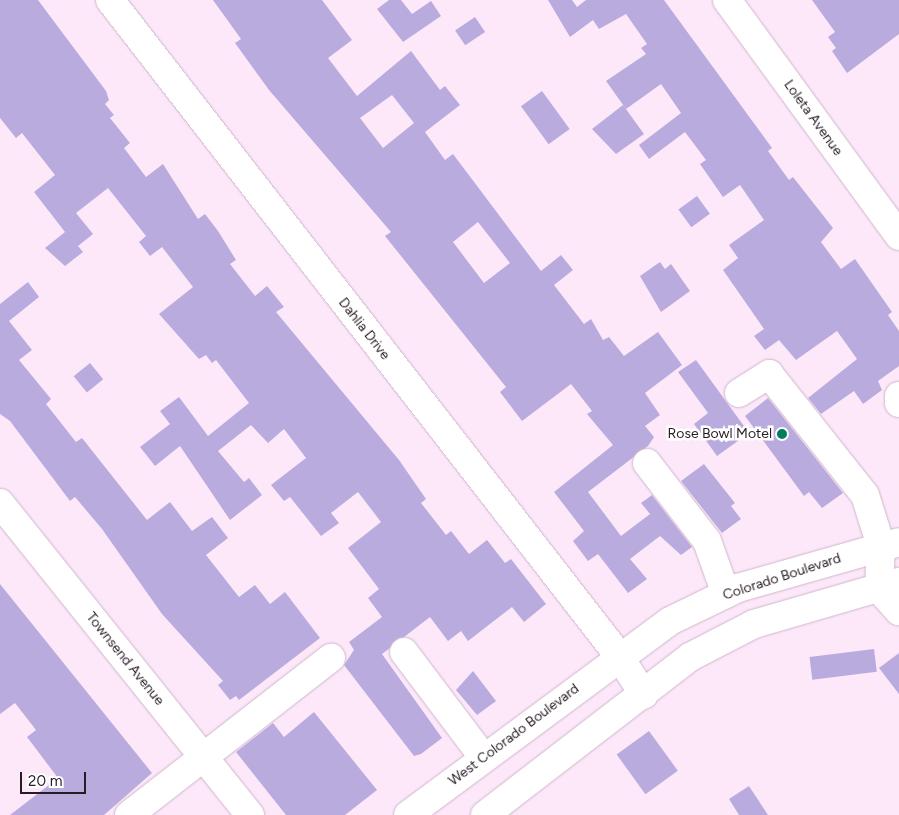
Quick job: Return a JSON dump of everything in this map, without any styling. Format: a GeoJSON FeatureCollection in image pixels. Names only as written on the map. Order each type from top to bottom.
{"type":"FeatureCollection","features":[{"type":"Feature","properties":{"kind":"street","name":"Dahlia Drive"},"geometry":{"type":"LineString","coordinates":[[110,0],[620,656],[644,695]]}},
{"type":"Feature","properties":{"kind":"street","name":"Loleta Avenue"},"geometry":{"type":"LineString","coordinates":[[727,0],[899,236]]}},
{"type":"Feature","properties":{"kind":"street"},"geometry":{"type":"LineString","coordinates":[[740,393],[769,374],[865,495],[890,544],[889,586],[899,611]]}},
{"type":"Feature","properties":{"kind":"street"},"geometry":{"type":"LineString","coordinates":[[899,396],[899,403]]}},
{"type":"Feature","properties":{"kind":"street"},"geometry":{"type":"LineString","coordinates":[[647,464],[707,541],[726,594]]}},
{"type":"Feature","properties":{"kind":"street","name":"Townsend Avenue"},"geometry":{"type":"LineString","coordinates":[[0,503],[250,815]]}},
{"type":"Feature","properties":{"kind":"street","name":"Colorado Boulevard"},"geometry":{"type":"LineString","coordinates":[[620,656],[670,621],[726,594],[810,564],[890,544]]}},
{"type":"Feature","properties":{"kind":"street"},"geometry":{"type":"LineString","coordinates":[[485,815],[644,695],[690,657],[754,624],[889,586]]}},
{"type":"Feature","properties":{"kind":"street"},"geometry":{"type":"LineString","coordinates":[[404,652],[484,758]]}},
{"type":"Feature","properties":{"kind":"street","name":"West Colorado Boulevard"},"geometry":{"type":"LineString","coordinates":[[408,815],[620,656]]}},
{"type":"Feature","properties":{"kind":"street"},"geometry":{"type":"LineString","coordinates":[[129,815],[331,658]]}},
{"type":"Feature","properties":{"kind":"building"},"geometry":{"type":"Polygon","coordinates":[[[0,0],[38,0],[106,91],[109,100],[105,104],[114,115],[110,118],[130,143],[124,148],[146,177],[163,164],[198,219],[205,214],[218,231],[236,260],[230,264],[255,296],[267,286],[284,307],[276,312],[399,460],[426,499],[421,503],[446,535],[451,531],[469,554],[487,540],[505,563],[511,559],[546,604],[524,622],[512,607],[468,641],[461,631],[448,641],[430,617],[382,654],[442,738],[421,754],[414,756],[344,665],[354,650],[349,642],[382,617],[368,598],[379,589],[348,548],[381,522],[358,492],[331,513],[339,523],[321,536],[290,497],[284,501],[271,485],[306,458],[284,429],[268,443],[251,425],[218,451],[244,482],[249,478],[262,495],[230,520],[180,446],[155,466],[140,447],[170,424],[160,411],[179,397],[208,436],[249,403],[216,360],[212,363],[206,355],[199,359],[159,314],[193,287],[162,247],[150,256],[139,242],[146,236],[108,188],[76,213],[93,234],[78,246],[83,252],[65,266],[45,248],[65,232],[34,192],[55,175],[22,133],[16,138],[0,118],[0,0]]]}},
{"type":"Feature","properties":{"kind":"building"},"geometry":{"type":"Polygon","coordinates":[[[213,0],[322,0],[352,40],[328,58],[357,96],[411,51],[440,90],[445,86],[460,105],[425,132],[445,160],[453,154],[541,271],[561,255],[573,270],[554,285],[584,324],[591,319],[603,340],[609,337],[624,356],[658,332],[682,365],[645,393],[660,415],[645,426],[654,437],[648,446],[588,492],[621,536],[650,514],[641,503],[652,495],[692,547],[681,555],[660,536],[630,559],[647,579],[628,593],[598,554],[588,561],[573,541],[584,531],[554,492],[613,445],[587,414],[592,411],[571,384],[522,421],[500,392],[506,387],[385,236],[391,232],[269,90],[235,43],[241,39],[213,0]],[[392,95],[360,118],[383,148],[414,123],[392,95]],[[478,222],[453,242],[484,283],[510,263],[478,222]]]}},
{"type":"Feature","properties":{"kind":"building"},"geometry":{"type":"Polygon","coordinates":[[[389,0],[401,0],[412,14],[431,1],[441,16],[403,42],[377,9],[389,0]]]}},
{"type":"Feature","properties":{"kind":"building"},"geometry":{"type":"Polygon","coordinates":[[[548,0],[572,0],[577,7],[586,0],[664,0],[772,148],[768,151],[789,180],[793,177],[833,228],[821,242],[841,269],[855,259],[892,312],[888,315],[899,331],[899,366],[878,381],[882,390],[863,404],[854,391],[821,414],[808,398],[857,359],[837,331],[796,360],[779,340],[765,350],[754,336],[764,329],[723,270],[738,258],[729,245],[764,220],[740,185],[723,197],[700,164],[706,160],[685,132],[649,159],[639,145],[681,113],[661,84],[626,109],[606,81],[646,54],[641,48],[647,44],[626,14],[599,29],[593,20],[570,37],[548,0]]]}},
{"type":"Feature","properties":{"kind":"building"},"geometry":{"type":"Polygon","coordinates":[[[812,0],[899,0],[899,34],[847,73],[832,51],[836,48],[828,37],[835,32],[812,0]]]}},
{"type":"Feature","properties":{"kind":"building"},"geometry":{"type":"Polygon","coordinates":[[[475,17],[485,32],[465,45],[455,30],[475,17]]]}},
{"type":"Feature","properties":{"kind":"building"},"geometry":{"type":"Polygon","coordinates":[[[542,91],[570,129],[549,144],[521,106],[542,91]]]}},
{"type":"Feature","properties":{"kind":"building"},"geometry":{"type":"Polygon","coordinates":[[[623,105],[644,134],[616,154],[592,129],[623,105]]]}},
{"type":"Feature","properties":{"kind":"building"},"geometry":{"type":"Polygon","coordinates":[[[697,196],[710,214],[691,227],[678,210],[697,196]]]}},
{"type":"Feature","properties":{"kind":"building"},"geometry":{"type":"Polygon","coordinates":[[[660,262],[665,269],[671,264],[690,291],[661,312],[640,276],[660,262]]]}},
{"type":"Feature","properties":{"kind":"building"},"geometry":{"type":"Polygon","coordinates":[[[28,282],[39,297],[9,321],[32,350],[19,360],[51,399],[46,404],[76,442],[82,438],[147,520],[170,502],[192,531],[212,517],[228,538],[206,555],[239,597],[255,585],[270,604],[285,592],[320,638],[239,700],[236,696],[230,700],[218,685],[223,681],[162,614],[102,529],[75,497],[70,501],[10,421],[0,414],[0,304],[28,282]]]}},
{"type":"Feature","properties":{"kind":"building"},"geometry":{"type":"Polygon","coordinates":[[[696,360],[749,433],[717,456],[694,424],[708,413],[678,372],[696,360]]]}},
{"type":"Feature","properties":{"kind":"building"},"geometry":{"type":"Polygon","coordinates":[[[90,363],[103,379],[87,393],[74,376],[90,363]]]}},
{"type":"Feature","properties":{"kind":"building","name":"Rose Bowl Motel"},"geometry":{"type":"Polygon","coordinates":[[[768,398],[843,493],[822,508],[809,492],[804,496],[745,416],[768,398]]]}},
{"type":"Feature","properties":{"kind":"building"},"geometry":{"type":"Polygon","coordinates":[[[704,464],[735,503],[731,506],[741,519],[722,533],[681,481],[704,464]]]}},
{"type":"Feature","properties":{"kind":"building"},"geometry":{"type":"Polygon","coordinates":[[[0,584],[152,773],[104,815],[10,815],[58,778],[27,737],[36,730],[15,703],[0,714],[0,584]]]}},
{"type":"Feature","properties":{"kind":"building"},"geometry":{"type":"Polygon","coordinates":[[[874,649],[877,672],[812,680],[809,657],[874,649]]]}},
{"type":"Feature","properties":{"kind":"building"},"geometry":{"type":"Polygon","coordinates":[[[899,653],[899,694],[879,668],[899,653]]]}},
{"type":"Feature","properties":{"kind":"building"},"geometry":{"type":"Polygon","coordinates":[[[473,671],[496,701],[477,715],[456,690],[473,671]]]}},
{"type":"Feature","properties":{"kind":"building"},"geometry":{"type":"Polygon","coordinates":[[[314,712],[377,790],[345,815],[286,815],[236,752],[273,723],[284,737],[314,712]]]}},
{"type":"Feature","properties":{"kind":"building"},"geometry":{"type":"Polygon","coordinates":[[[649,731],[678,771],[645,794],[617,755],[649,731]]]}},
{"type":"Feature","properties":{"kind":"building"},"geometry":{"type":"Polygon","coordinates":[[[749,786],[768,815],[739,815],[729,799],[749,786]]]}},
{"type":"Feature","properties":{"kind":"place","name":"Rose Bowl Motel"},"geometry":{"type":"Point","coordinates":[782,434]}}]}
